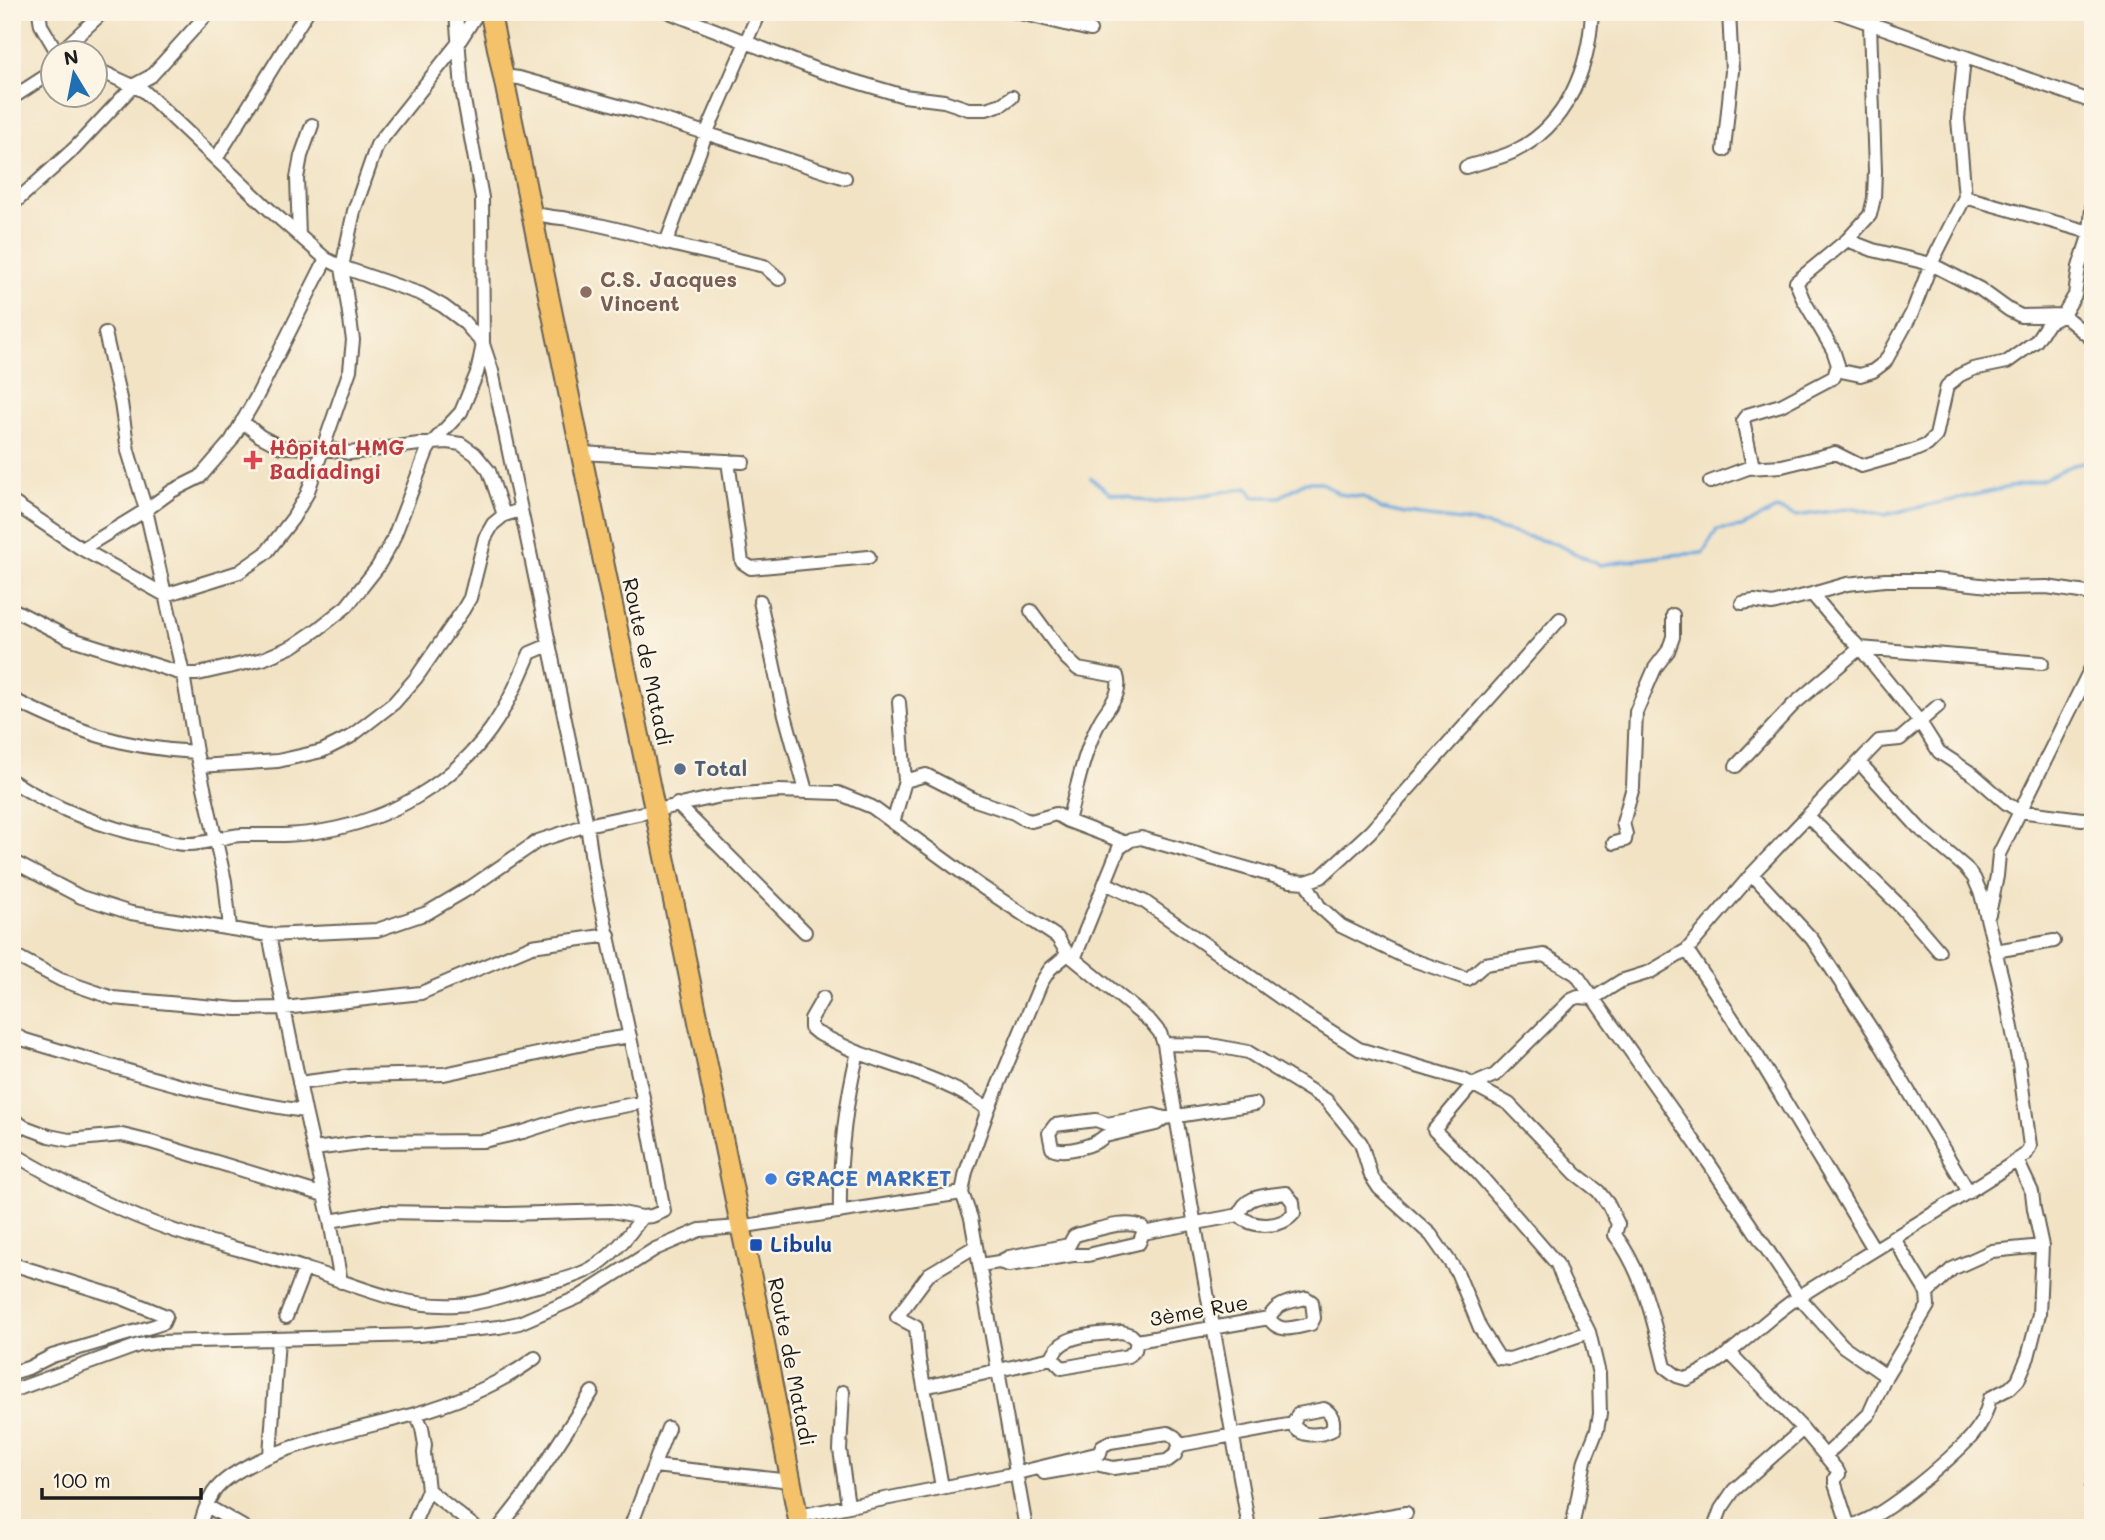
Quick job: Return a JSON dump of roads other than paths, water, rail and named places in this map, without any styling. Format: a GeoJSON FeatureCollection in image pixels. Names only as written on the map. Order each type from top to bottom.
{"type":"FeatureCollection","features":[{"type":"Feature","properties":{"kind":"highway","name":"Route de Matadi"},"geometry":{"type":"LineString","coordinates":[[490,12],[756,1300],[799,1522]]}},
{"type":"Feature","properties":{"kind":"street"},"geometry":{"type":"LineString","coordinates":[[39,12],[41,25],[50,38]]}},
{"type":"Feature","properties":{"kind":"street"},"geometry":{"type":"LineString","coordinates":[[74,38],[103,12]]}},
{"type":"Feature","properties":{"kind":"street"},"geometry":{"type":"LineString","coordinates":[[12,205],[75,148],[134,85],[151,76],[209,12]]}},
{"type":"Feature","properties":{"kind":"street"},"geometry":{"type":"LineString","coordinates":[[216,159],[307,12]]}},
{"type":"Feature","properties":{"kind":"street"},"geometry":{"type":"LineString","coordinates":[[12,609],[69,638],[191,676],[262,659],[293,646],[347,606],[377,568],[392,542],[432,443],[461,412],[477,373],[484,344],[482,198],[462,89],[456,12]]}},
{"type":"Feature","properties":{"kind":"street"},"geometry":{"type":"LineString","coordinates":[[12,502],[82,549],[165,595],[239,572],[266,553],[293,518],[307,494],[350,370],[353,340],[342,267],[354,211],[377,145],[459,42],[478,12]]}},
{"type":"Feature","properties":{"kind":"street"},"geometry":{"type":"LineString","coordinates":[[669,12],[820,71],[904,96],[944,101],[968,109],[986,109],[1002,104],[1012,97]]}},
{"type":"Feature","properties":{"kind":"street"},"geometry":{"type":"LineString","coordinates":[[666,243],[706,134],[759,12]]}},
{"type":"Feature","properties":{"kind":"street"},"geometry":{"type":"LineString","coordinates":[[1016,12],[1090,30]]}},
{"type":"Feature","properties":{"kind":"street"},"geometry":{"type":"LineString","coordinates":[[1466,167],[1514,151],[1544,131],[1562,110],[1577,86],[1583,70],[1591,43],[1592,12]]}},
{"type":"Feature","properties":{"kind":"street"},"geometry":{"type":"LineString","coordinates":[[1724,150],[1732,71],[1729,12]]}},
{"type":"Feature","properties":{"kind":"street"},"geometry":{"type":"LineString","coordinates":[[1838,12],[2093,102]]}},
{"type":"Feature","properties":{"kind":"street"},"geometry":{"type":"LineString","coordinates":[[1753,467],[1743,420],[1747,415],[1792,400],[1834,377],[1838,365],[1833,350],[1796,282],[1847,240],[1870,215],[1874,198],[1870,24]]}},
{"type":"Feature","properties":{"kind":"street"},"geometry":{"type":"LineString","coordinates":[[1836,370],[1860,375],[1873,371],[1885,362],[1920,297],[1931,264],[1965,197],[1958,119],[1964,58]]}},
{"type":"Feature","properties":{"kind":"street"},"geometry":{"type":"LineString","coordinates":[[108,74],[144,91],[326,258],[342,267],[421,294],[463,321],[484,344],[492,370],[587,825],[593,867],[644,1101],[664,1211],[642,1217],[612,1211],[507,1214],[381,1212],[330,1221]]}},
{"type":"Feature","properties":{"kind":"street"},"geometry":{"type":"LineString","coordinates":[[503,76],[519,78],[640,112],[845,178]]}},
{"type":"Feature","properties":{"kind":"street"},"geometry":{"type":"LineString","coordinates":[[12,98],[38,81]]}},
{"type":"Feature","properties":{"kind":"street"},"geometry":{"type":"LineString","coordinates":[[299,236],[297,178],[301,156],[312,125]]}},
{"type":"Feature","properties":{"kind":"street"},"geometry":{"type":"LineString","coordinates":[[1710,482],[1753,467],[1782,466],[1835,453],[1861,466],[1927,445],[1936,436],[1947,386],[1973,369],[2007,362],[2036,341],[2048,323],[2063,315],[2075,295],[2080,267],[2091,233],[2093,195]]}},
{"type":"Feature","properties":{"kind":"street"},"geometry":{"type":"LineString","coordinates":[[1965,197],[2091,233]]}},
{"type":"Feature","properties":{"kind":"street"},"geometry":{"type":"LineString","coordinates":[[531,212],[547,217],[593,223],[764,266],[779,279]]}},
{"type":"Feature","properties":{"kind":"street"},"geometry":{"type":"LineString","coordinates":[[1847,240],[1873,250],[1931,264],[1980,289],[2021,316],[2063,315],[2093,340]]}},
{"type":"Feature","properties":{"kind":"street"},"geometry":{"type":"LineString","coordinates":[[82,549],[172,491],[200,477],[230,441],[242,421],[326,258]]}},
{"type":"Feature","properties":{"kind":"street"},"geometry":{"type":"LineString","coordinates":[[105,333],[121,403],[128,451],[146,510],[183,674],[196,752],[225,881],[230,928]]}},
{"type":"Feature","properties":{"kind":"street"},"geometry":{"type":"LineString","coordinates":[[242,421],[260,436],[281,447],[322,448],[350,453],[432,443],[461,444],[475,454],[489,471],[504,514]]}},
{"type":"Feature","properties":{"kind":"street"},"geometry":{"type":"LineString","coordinates":[[581,453],[743,462]]}},
{"type":"Feature","properties":{"kind":"street"},"geometry":{"type":"LineString","coordinates":[[728,461],[742,562],[751,568],[869,557]]}},
{"type":"Feature","properties":{"kind":"street"},"geometry":{"type":"LineString","coordinates":[[200,766],[278,761],[321,751],[350,737],[394,704],[416,678],[470,598],[485,538],[493,524],[504,514],[521,510]]}},
{"type":"Feature","properties":{"kind":"street"},"geometry":{"type":"LineString","coordinates":[[1742,603],[1754,601],[1772,604],[1847,584],[1885,580],[1936,580],[2007,588],[2047,587],[2093,594]]}},
{"type":"Feature","properties":{"kind":"street"},"geometry":{"type":"LineString","coordinates":[[1812,594],[1920,722],[1939,752],[1974,775],[2019,811],[2093,818]]}},
{"type":"Feature","properties":{"kind":"street"},"geometry":{"type":"LineString","coordinates":[[760,601],[782,704],[806,791]]}},
{"type":"Feature","properties":{"kind":"street"},"geometry":{"type":"LineString","coordinates":[[1031,611],[1065,657],[1078,669],[1117,676],[1119,683],[1115,700],[1098,725],[1068,821]]}},
{"type":"Feature","properties":{"kind":"street"},"geometry":{"type":"LineString","coordinates":[[1614,843],[1625,839],[1626,834],[1623,823],[1633,787],[1636,712],[1651,675],[1673,638],[1673,615]]}},
{"type":"Feature","properties":{"kind":"street"},"geometry":{"type":"LineString","coordinates":[[1026,1528],[1023,1472],[998,1372],[971,1218],[962,1193],[966,1172],[989,1110],[1041,983],[1050,969],[1071,957],[1119,848],[1141,838],[1291,881],[1306,882],[1321,877],[1370,832],[1560,619]]}},
{"type":"Feature","properties":{"kind":"street"},"geometry":{"type":"LineString","coordinates":[[12,782],[42,800],[124,832],[183,845],[239,835],[289,835],[324,831],[363,822],[401,806],[433,787],[471,753],[491,729],[515,690],[530,653],[549,645]]}},
{"type":"Feature","properties":{"kind":"street"},"geometry":{"type":"LineString","coordinates":[[1736,766],[1793,705],[1860,648],[2042,663]]}},
{"type":"Feature","properties":{"kind":"street"},"geometry":{"type":"LineString","coordinates":[[1988,923],[1999,854],[2093,664]]}},
{"type":"Feature","properties":{"kind":"street"},"geometry":{"type":"LineString","coordinates":[[12,699],[57,721],[108,740],[154,750],[196,752]]}},
{"type":"Feature","properties":{"kind":"street"},"geometry":{"type":"LineString","coordinates":[[893,823],[905,782],[899,702]]}},
{"type":"Feature","properties":{"kind":"street"},"geometry":{"type":"LineString","coordinates":[[1572,1528],[1585,1460],[1597,1430],[1600,1414],[1599,1374],[1589,1332],[1557,1265],[1478,1173],[1434,1130],[1472,1084],[1494,1075],[1572,1000],[1578,997],[1594,998],[1622,981],[1650,972],[1687,950],[1752,874],[1879,741],[1900,739],[1938,706]]}},
{"type":"Feature","properties":{"kind":"street"},"geometry":{"type":"LineString","coordinates":[[1105,883],[1145,902],[1305,1015],[1360,1049],[1472,1084],[1509,1104],[1608,1204],[1618,1224],[1615,1235],[1630,1254],[1665,1367],[1677,1376],[1687,1379],[1729,1352],[1799,1297],[1969,1192],[2026,1154],[2030,1146],[2019,1064],[1995,951],[1981,894],[1974,878],[1919,828],[1859,762]]}},
{"type":"Feature","properties":{"kind":"street"},"geometry":{"type":"LineString","coordinates":[[905,782],[926,775],[975,800],[1024,819],[1031,821],[1056,814],[1126,843]]}},
{"type":"Feature","properties":{"kind":"street"},"geometry":{"type":"LineString","coordinates":[[12,861],[81,897],[131,913],[269,935],[377,930],[427,913],[471,887],[538,841],[587,825],[677,804],[754,792],[838,793],[857,799],[1056,937],[1071,957],[1151,1022],[1160,1033],[1164,1044],[1170,1117],[1215,1328],[1249,1528]]}},
{"type":"Feature","properties":{"kind":"street"},"geometry":{"type":"LineString","coordinates":[[677,804],[805,932]]}},
{"type":"Feature","properties":{"kind":"street"},"geometry":{"type":"LineString","coordinates":[[1808,816],[1903,909],[1939,951]]}},
{"type":"Feature","properties":{"kind":"street"},"geometry":{"type":"LineString","coordinates":[[1752,874],[1812,939],[1872,1030],[1969,1192]]}},
{"type":"Feature","properties":{"kind":"street"},"geometry":{"type":"LineString","coordinates":[[1306,882],[1319,906],[1341,926],[1407,958],[1468,979],[1485,964],[1544,955],[1576,974],[1799,1297],[1843,1346],[1886,1376]]}},
{"type":"Feature","properties":{"kind":"street"},"geometry":{"type":"LineString","coordinates":[[269,935],[341,1283]]}},
{"type":"Feature","properties":{"kind":"street"},"geometry":{"type":"LineString","coordinates":[[12,954],[61,981],[113,998],[237,1009],[284,1008],[421,993],[532,946],[609,935]]}},
{"type":"Feature","properties":{"kind":"street"},"geometry":{"type":"LineString","coordinates":[[1995,951],[2054,941]]}},
{"type":"Feature","properties":{"kind":"street"},"geometry":{"type":"LineString","coordinates":[[1687,950],[1758,1057],[1874,1249]]}},
{"type":"Feature","properties":{"kind":"street"},"geometry":{"type":"LineString","coordinates":[[823,998],[811,1019],[811,1028],[817,1033],[858,1052],[920,1075],[978,1101],[989,1110]]}},
{"type":"Feature","properties":{"kind":"street"},"geometry":{"type":"LineString","coordinates":[[12,1034],[219,1097],[305,1111]]}},
{"type":"Feature","properties":{"kind":"street"},"geometry":{"type":"LineString","coordinates":[[299,1083],[352,1076],[443,1074],[593,1042],[630,1037]]}},
{"type":"Feature","properties":{"kind":"street"},"geometry":{"type":"LineString","coordinates":[[1164,1044],[1211,1045],[1248,1052],[1326,1100],[1362,1143],[1371,1176],[1379,1188],[1431,1235],[1451,1264],[1480,1328],[1499,1358],[1510,1359],[1589,1332]]}},
{"type":"Feature","properties":{"kind":"street"},"geometry":{"type":"LineString","coordinates":[[840,1212],[842,1151],[851,1079],[858,1052]]}},
{"type":"Feature","properties":{"kind":"street"},"geometry":{"type":"LineString","coordinates":[[314,1149],[368,1142],[484,1141],[576,1115],[644,1101]]}},
{"type":"Feature","properties":{"kind":"street"},"geometry":{"type":"LineString","coordinates":[[1108,1130],[1154,1115],[1170,1117],[1255,1104]]}},
{"type":"Feature","properties":{"kind":"street"},"geometry":{"type":"LineString","coordinates":[[12,1119],[49,1136],[69,1140],[122,1135],[151,1142],[324,1195]]}},
{"type":"Feature","properties":{"kind":"street"},"geometry":{"type":"LineString","coordinates":[[12,1153],[50,1176],[112,1207],[177,1232],[305,1268],[365,1292],[415,1303],[457,1306],[492,1299],[590,1269],[614,1251],[642,1217]]}},
{"type":"Feature","properties":{"kind":"street"},"geometry":{"type":"LineString","coordinates":[[1729,1352],[1803,1429],[1839,1474],[1835,1478],[1835,1484],[1848,1524],[1856,1525],[1918,1486],[1973,1436],[1986,1414],[1990,1398],[2010,1388],[2023,1372],[2039,1314],[2042,1246],[2032,1192],[2017,1160]]}},
{"type":"Feature","properties":{"kind":"street"},"geometry":{"type":"LineString","coordinates":[[12,1391],[139,1345],[159,1342],[419,1335],[509,1325],[550,1311],[579,1297],[655,1249],[700,1230],[739,1227],[962,1193]]}},
{"type":"Feature","properties":{"kind":"street"},"geometry":{"type":"LineString","coordinates":[[1143,1233],[1239,1215]]}},
{"type":"Feature","properties":{"kind":"street"},"geometry":{"type":"LineString","coordinates":[[980,1265],[999,1262],[1009,1256],[1064,1250],[1088,1255],[1139,1243],[1142,1227],[1127,1224],[1079,1234],[1074,1236],[1064,1250]]}},
{"type":"Feature","properties":{"kind":"street"},"geometry":{"type":"LineString","coordinates":[[1825,1456],[1869,1414],[1886,1376],[1928,1306],[1927,1293],[1893,1237]]}},
{"type":"Feature","properties":{"kind":"street"},"geometry":{"type":"LineString","coordinates":[[942,1487],[916,1327],[897,1317],[929,1274],[955,1256],[976,1246]]}},
{"type":"Feature","properties":{"kind":"street"},"geometry":{"type":"LineString","coordinates":[[1927,1293],[1952,1269],[1992,1251],[2042,1246]]}},
{"type":"Feature","properties":{"kind":"street"},"geometry":{"type":"LineString","coordinates":[[12,1264],[122,1298],[166,1315],[163,1323],[52,1356],[12,1373]]}},
{"type":"Feature","properties":{"kind":"street"},"geometry":{"type":"LineString","coordinates":[[286,1317],[305,1268]]}},
{"type":"Feature","properties":{"kind":"street","name":"3ème Rue"},"geometry":{"type":"LineString","coordinates":[[1137,1341],[1269,1318]]}},
{"type":"Feature","properties":{"kind":"street"},"geometry":{"type":"LineString","coordinates":[[1122,1332],[1132,1335],[1137,1341],[1135,1350],[1128,1356],[1062,1368],[1052,1358],[1055,1349],[1074,1339],[1122,1332]]}},
{"type":"Feature","properties":{"kind":"street"},"geometry":{"type":"LineString","coordinates":[[270,1455],[278,1339]]}},
{"type":"Feature","properties":{"kind":"street"},"geometry":{"type":"LineString","coordinates":[[200,1528],[214,1492],[229,1477],[270,1455],[377,1422],[416,1414],[511,1376],[535,1358]]}},
{"type":"Feature","properties":{"kind":"street"},"geometry":{"type":"LineString","coordinates":[[924,1387],[1052,1358]]}},
{"type":"Feature","properties":{"kind":"street"},"geometry":{"type":"LineString","coordinates":[[499,1528],[524,1496],[592,1392]]}},
{"type":"Feature","properties":{"kind":"street"},"geometry":{"type":"LineString","coordinates":[[843,1392],[840,1450],[848,1505]]}},
{"type":"Feature","properties":{"kind":"street"},"geometry":{"type":"LineString","coordinates":[[412,1528],[428,1490],[425,1446],[416,1414]]}},
{"type":"Feature","properties":{"kind":"street"},"geometry":{"type":"LineString","coordinates":[[1180,1445],[1293,1424]]}},
{"type":"Feature","properties":{"kind":"street"},"geometry":{"type":"LineString","coordinates":[[630,1528],[668,1428]]}},
{"type":"Feature","properties":{"kind":"street"},"geometry":{"type":"LineString","coordinates":[[1714,1528],[1721,1509],[1734,1490],[1803,1429]]}},
{"type":"Feature","properties":{"kind":"street"},"geometry":{"type":"LineString","coordinates":[[1096,1459],[1102,1446],[1110,1442],[1160,1433],[1175,1437],[1180,1445]]}},
{"type":"Feature","properties":{"kind":"street"},"geometry":{"type":"LineString","coordinates":[[799,1522],[848,1505],[1023,1472],[1063,1461],[1096,1459],[1113,1468],[1167,1461],[1175,1455],[1180,1445]]}},
{"type":"Feature","properties":{"kind":"street"},"geometry":{"type":"LineString","coordinates":[[654,1466],[791,1481]]}},
{"type":"Feature","properties":{"kind":"street"},"geometry":{"type":"LineString","coordinates":[[428,1490],[477,1528]]}},
{"type":"Feature","properties":{"kind":"street"},"geometry":{"type":"LineString","coordinates":[[207,1506],[245,1528]]}},
{"type":"Feature","properties":{"kind":"street"},"geometry":{"type":"LineString","coordinates":[[1320,1528],[1406,1513]]}},
{"type":"Feature","properties":{"kind":"waterway"},"geometry":{"type":"LineString","coordinates":[[1091,478],[1109,493],[1153,503],[1248,488],[1254,497],[1280,497],[1305,482],[1321,482],[1339,494],[1363,497],[1382,509],[1476,523],[1556,544],[1599,565],[1703,553],[1717,530],[1742,527],[1776,509],[1796,516],[1854,508],[1884,515],[2042,480],[2074,464],[2093,460]]}},
{"type":"Feature","properties":{"kind":"waterway"},"geometry":{"type":"LineString","coordinates":[[2093,1327],[2086,1344],[2093,1374]]}},
{"type":"Feature","properties":{"kind":"waterway"},"geometry":{"type":"LineString","coordinates":[[2091,1486],[2085,1478],[2093,1466]]}},
{"type":"Feature","properties":{"kind":"place","name":"C.S. Jacques Vincent"},"geometry":{"type":"Point","coordinates":[586,292]}},
{"type":"Feature","properties":{"kind":"place","name":"Hôpital HMG Badiadingi"},"geometry":{"type":"Point","coordinates":[253,460]}},
{"type":"Feature","properties":{"kind":"place","name":"Total"},"geometry":{"type":"Point","coordinates":[680,769]}},
{"type":"Feature","properties":{"kind":"place","name":"GRACE MARKET"},"geometry":{"type":"Point","coordinates":[771,1179]}},
{"type":"Feature","properties":{"kind":"place","name":"Libulu"},"geometry":{"type":"Point","coordinates":[756,1245]}}]}
